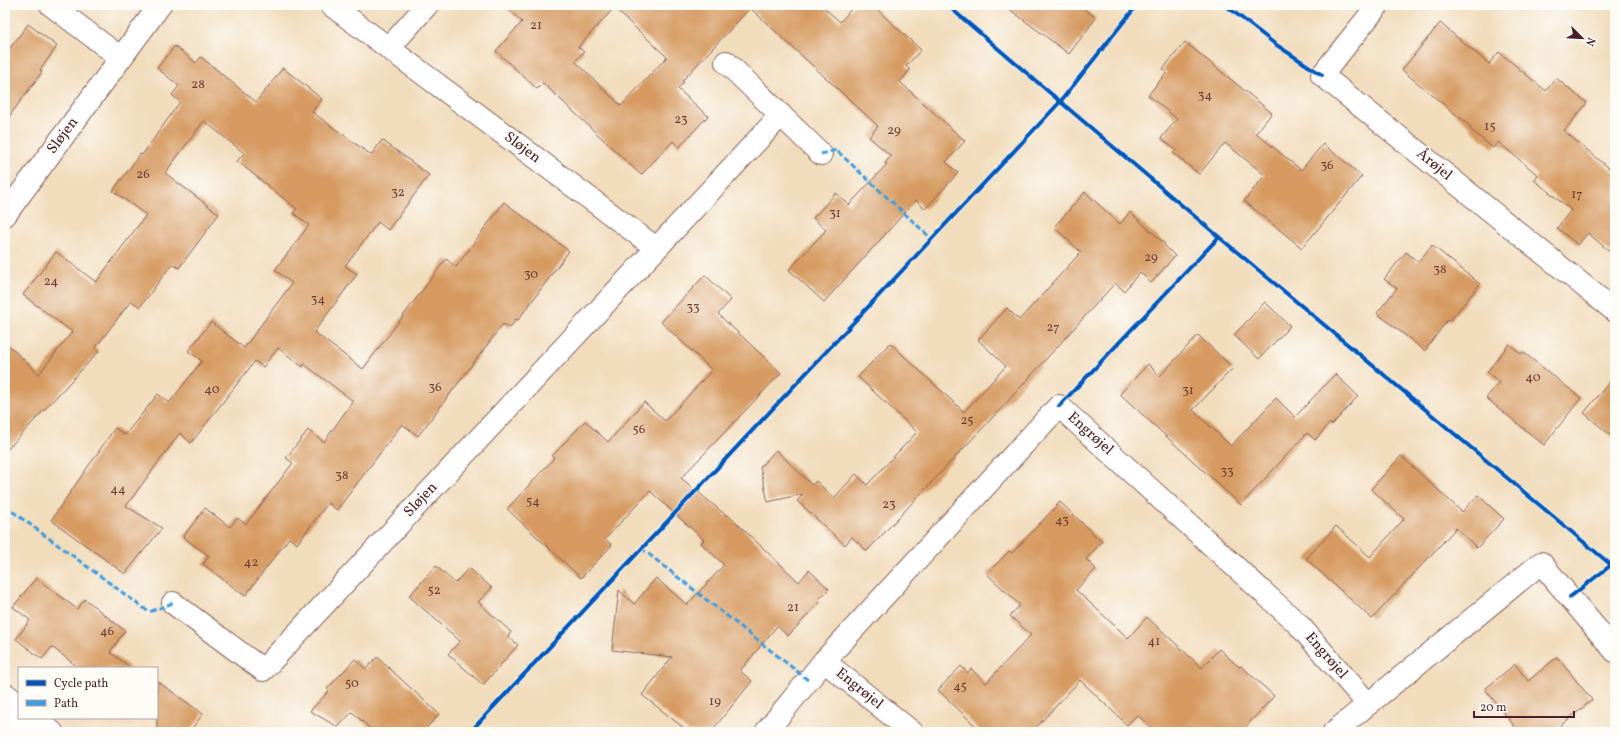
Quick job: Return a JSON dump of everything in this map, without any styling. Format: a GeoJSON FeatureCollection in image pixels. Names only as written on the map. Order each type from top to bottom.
{"type":"FeatureCollection","features":[{"type":"Feature","properties":{"kind":"street"},"geometry":{"type":"LineString","coordinates":[[51,5],[121,58]]}},
{"type":"Feature","properties":{"kind":"street","name":"Sløjen"},"geometry":{"type":"LineString","coordinates":[[5,215],[160,5]]}},
{"type":"Feature","properties":{"kind":"street","name":"Sløjen"},"geometry":{"type":"LineString","coordinates":[[331,5],[656,248]]}},
{"type":"Feature","properties":{"kind":"street"},"geometry":{"type":"LineString","coordinates":[[389,48],[428,5]]}},
{"type":"Feature","properties":{"kind":"street","name":"Årøjel"},"geometry":{"type":"LineString","coordinates":[[1378,5],[1322,75],[1615,311]]}},
{"type":"Feature","properties":{"kind":"street"},"geometry":{"type":"LineString","coordinates":[[726,62],[821,154]]}},
{"type":"Feature","properties":{"kind":"street","name":"Sløjen"},"geometry":{"type":"LineString","coordinates":[[173,603],[262,670],[781,115]]}},
{"type":"Feature","properties":{"kind":"street","name":"Engrøjel"},"geometry":{"type":"LineString","coordinates":[[766,732],[824,661],[1059,406],[1298,624],[1368,704]]}},
{"type":"Feature","properties":{"kind":"street"},"geometry":{"type":"LineString","coordinates":[[1334,732],[1541,563],[1615,651]]}},
{"type":"Feature","properties":{"kind":"street","name":"Engrøjel"},"geometry":{"type":"LineString","coordinates":[[824,661],[912,732]]}},
{"type":"Feature","properties":{"kind":"street"},"geometry":{"type":"LineString","coordinates":[[5,694],[18,704]]}},
{"type":"Feature","properties":{"kind":"street"},"geometry":{"type":"LineString","coordinates":[[5,718],[30,732]]}},
{"type":"Feature","properties":{"kind":"street"},"geometry":{"type":"LineString","coordinates":[[36,719],[52,732]]}},
{"type":"Feature","properties":{"kind":"building"},"geometry":{"type":"Polygon","coordinates":[[[504,5],[821,5],[840,22],[855,5],[872,5],[921,50],[906,66],[910,70],[900,82],[965,141],[946,162],[958,173],[925,209],[916,200],[824,302],[789,270],[826,230],[813,218],[836,193],[849,205],[887,164],[885,163],[891,156],[869,137],[878,126],[750,8],[682,81],[684,82],[678,89],[708,116],[679,147],[673,141],[641,175],[543,83],[537,89],[496,51],[522,22],[504,5]],[[614,8],[578,47],[584,52],[575,61],[621,106],[667,57],[614,8]]]}},
{"type":"Feature","properties":{"kind":"building"},"geometry":{"type":"Polygon","coordinates":[[[1004,5],[1079,5],[1096,18],[1069,54],[1004,5]]]}},
{"type":"Feature","properties":{"kind":"building"},"geometry":{"type":"Polygon","coordinates":[[[1440,23],[1489,64],[1499,52],[1546,91],[1556,78],[1587,103],[1564,131],[1615,173],[1615,256],[1588,233],[1578,245],[1557,228],[1571,210],[1534,180],[1538,175],[1498,142],[1493,148],[1470,129],[1471,127],[1402,70],[1440,23]]]}},
{"type":"Feature","properties":{"kind":"building"},"geometry":{"type":"Polygon","coordinates":[[[28,24],[57,46],[40,70],[42,72],[5,122],[5,55],[28,24]]]}},
{"type":"Feature","properties":{"kind":"building"},"geometry":{"type":"Polygon","coordinates":[[[1185,42],[1272,113],[1256,133],[1301,170],[1323,144],[1362,176],[1302,248],[1244,201],[1265,175],[1225,143],[1199,174],[1173,153],[1176,150],[1161,138],[1177,119],[1148,95],[1167,72],[1163,69],[1185,42]]]}},
{"type":"Feature","properties":{"kind":"building"},"geometry":{"type":"Polygon","coordinates":[[[175,46],[196,63],[201,57],[256,102],[283,68],[322,99],[312,112],[371,155],[382,140],[429,175],[388,230],[378,222],[345,266],[357,274],[314,332],[363,369],[446,259],[456,267],[504,202],[569,251],[518,320],[516,319],[510,328],[503,324],[418,436],[402,424],[337,510],[328,503],[297,544],[289,538],[245,596],[203,564],[209,556],[183,537],[205,508],[230,527],[237,518],[246,524],[293,463],[286,458],[308,430],[324,442],[353,401],[304,364],[303,367],[278,348],[263,367],[255,361],[191,443],[180,433],[126,506],[162,528],[125,574],[51,520],[115,428],[125,435],[158,394],[169,403],[202,361],[188,351],[211,322],[244,348],[292,283],[275,270],[309,225],[293,213],[297,209],[237,161],[244,153],[204,121],[165,173],[219,214],[179,268],[172,264],[140,307],[131,301],[95,348],[99,351],[5,452],[5,342],[39,374],[72,332],[23,295],[56,252],[96,282],[146,215],[113,191],[140,154],[142,155],[180,102],[172,95],[179,86],[157,68],[175,46]]]}},
{"type":"Feature","properties":{"kind":"building"},"geometry":{"type":"Polygon","coordinates":[[[1085,192],[1120,224],[1130,212],[1165,244],[1164,245],[1175,256],[1151,283],[1140,272],[1124,291],[1115,283],[1009,400],[867,551],[852,537],[845,545],[797,501],[803,494],[768,502],[760,467],[776,450],[812,485],[816,481],[834,498],[856,474],[867,485],[917,432],[858,377],[890,343],[964,412],[1006,366],[978,340],[1007,308],[1019,320],[1081,252],[1054,227],[1085,192]]]}},
{"type":"Feature","properties":{"kind":"building"},"geometry":{"type":"Polygon","coordinates":[[[1432,245],[1480,284],[1450,321],[1448,319],[1425,351],[1377,313],[1397,288],[1384,279],[1406,252],[1418,262],[1432,245]]]}},
{"type":"Feature","properties":{"kind":"building"},"geometry":{"type":"Polygon","coordinates":[[[705,275],[731,300],[718,314],[781,373],[681,478],[727,516],[728,515],[799,582],[809,570],[829,589],[818,600],[820,602],[788,636],[777,626],[740,671],[752,681],[711,732],[689,732],[642,695],[672,657],[612,650],[619,590],[634,604],[656,578],[687,605],[724,565],[701,543],[704,540],[650,491],[605,539],[612,545],[581,578],[507,509],[554,458],[552,456],[585,421],[608,442],[644,402],[665,421],[712,370],[661,322],[705,275]]]}},
{"type":"Feature","properties":{"kind":"building"},"geometry":{"type":"Polygon","coordinates":[[[1265,302],[1290,326],[1259,359],[1234,335],[1265,302]]]}},
{"type":"Feature","properties":{"kind":"building"},"geometry":{"type":"Polygon","coordinates":[[[1198,335],[1233,368],[1193,410],[1231,446],[1276,398],[1295,417],[1335,374],[1358,396],[1332,425],[1330,423],[1315,440],[1307,433],[1241,505],[1120,394],[1148,364],[1160,376],[1198,335]]]}},
{"type":"Feature","properties":{"kind":"building"},"geometry":{"type":"Polygon","coordinates":[[[1509,344],[1521,354],[1523,352],[1581,398],[1544,445],[1486,398],[1499,382],[1487,372],[1509,344]]]}},
{"type":"Feature","properties":{"kind":"building"},"geometry":{"type":"Polygon","coordinates":[[[1615,375],[1615,439],[1584,413],[1615,375]]]}},
{"type":"Feature","properties":{"kind":"building"},"geometry":{"type":"Polygon","coordinates":[[[1401,456],[1462,512],[1478,495],[1504,519],[1477,548],[1456,528],[1372,619],[1306,559],[1336,526],[1370,557],[1404,519],[1371,489],[1401,456]]]}},
{"type":"Feature","properties":{"kind":"building"},"geometry":{"type":"Polygon","coordinates":[[[1060,502],[1102,542],[1086,559],[1096,569],[1076,590],[1128,638],[1147,617],[1202,668],[1219,649],[1239,667],[1241,666],[1274,696],[1241,732],[1156,732],[1137,715],[1127,725],[1080,680],[1032,732],[982,732],[938,690],[961,666],[968,673],[971,669],[986,683],[1031,635],[1010,616],[1020,605],[987,574],[1009,551],[1012,553],[1060,502]]]}},
{"type":"Feature","properties":{"kind":"building"},"geometry":{"type":"Polygon","coordinates":[[[436,566],[455,583],[469,568],[492,588],[478,602],[511,632],[508,636],[518,645],[483,685],[448,654],[460,641],[409,596],[436,566]]]}},
{"type":"Feature","properties":{"kind":"building"},"geometry":{"type":"Polygon","coordinates":[[[36,578],[77,609],[85,599],[125,631],[110,652],[130,667],[78,667],[52,647],[42,659],[16,639],[30,620],[13,607],[36,578]]]}},
{"type":"Feature","properties":{"kind":"building"},"geometry":{"type":"Polygon","coordinates":[[[377,657],[439,714],[423,732],[374,732],[352,712],[338,727],[310,711],[329,691],[327,689],[355,659],[366,669],[377,657]]]}},
{"type":"Feature","properties":{"kind":"building"},"geometry":{"type":"Polygon","coordinates":[[[1557,657],[1592,700],[1553,732],[1519,732],[1485,689],[1515,664],[1528,681],[1557,657]]]}},
{"type":"Feature","properties":{"kind":"building"},"geometry":{"type":"Polygon","coordinates":[[[158,682],[203,714],[189,732],[157,732],[158,682]]]}},
{"type":"Feature","properties":{"kind":"marked path"},"geometry":{"type":"LineString","coordinates":[[821,154],[836,150],[932,239]]}},
{"type":"Feature","properties":{"kind":"marked path"},"geometry":{"type":"LineString","coordinates":[[5,506],[149,612],[173,603]]}},
{"type":"Feature","properties":{"kind":"marked path"},"geometry":{"type":"LineString","coordinates":[[641,548],[808,680]]}},
{"type":"Feature","properties":{"kind":"cycle path"},"geometry":{"type":"LineString","coordinates":[[947,5],[1219,237],[1610,564]]}},
{"type":"Feature","properties":{"kind":"cycle path"},"geometry":{"type":"LineString","coordinates":[[470,732],[1060,102],[1137,5]]}},
{"type":"Feature","properties":{"kind":"cycle path"},"geometry":{"type":"LineString","coordinates":[[1225,5],[1275,44],[1322,75]]}},
{"type":"Feature","properties":{"kind":"cycle path"},"geometry":{"type":"LineString","coordinates":[[1059,406],[1219,237]]}},
{"type":"Feature","properties":{"kind":"cycle path"},"geometry":{"type":"LineString","coordinates":[[1570,597],[1615,562]]}}]}
